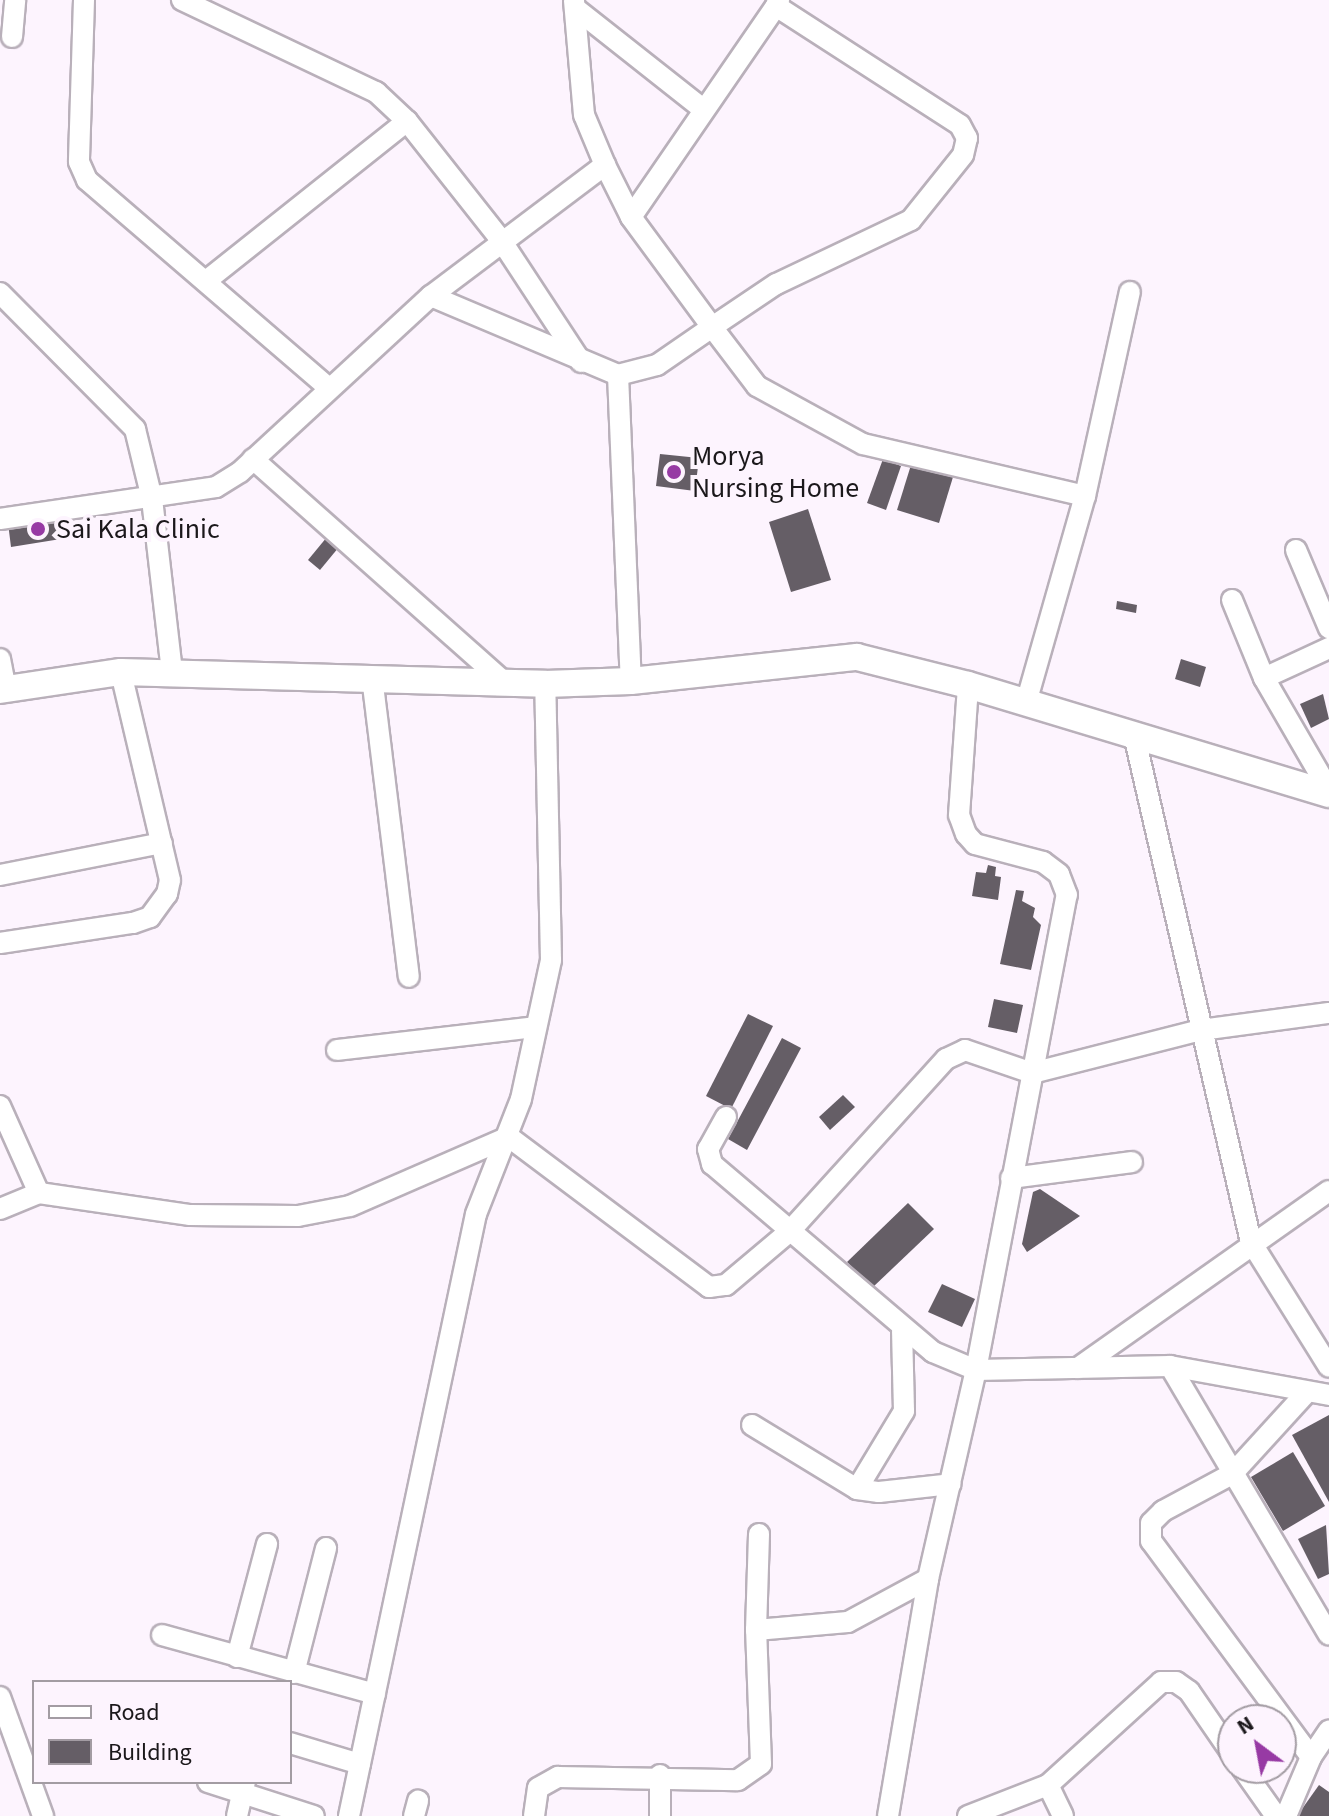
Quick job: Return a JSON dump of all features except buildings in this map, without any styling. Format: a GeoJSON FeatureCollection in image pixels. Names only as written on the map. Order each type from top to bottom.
{"type":"FeatureCollection","features":[{"type":"Feature","properties":{"kind":"main road"},"geometry":{"type":"LineString","coordinates":[[3,689],[121,672],[502,680],[545,684],[631,681],[857,657],[968,685],[1135,739],[1329,792]]}},
{"type":"Feature","properties":{"kind":"street"},"geometry":{"type":"LineString","coordinates":[[12,37],[15,0]]}},
{"type":"Feature","properties":{"kind":"street"},"geometry":{"type":"LineString","coordinates":[[84,0],[79,162],[87,180],[329,388]]}},
{"type":"Feature","properties":{"kind":"street"},"geometry":{"type":"LineString","coordinates":[[182,0],[376,92],[407,121],[501,240],[581,362]]}},
{"type":"Feature","properties":{"kind":"street"},"geometry":{"type":"LineString","coordinates":[[431,296],[581,362],[618,375],[657,365],[776,284],[911,220],[963,155],[967,138],[960,125],[778,3],[631,217]]}},
{"type":"Feature","properties":{"kind":"street"},"geometry":{"type":"LineString","coordinates":[[574,4],[704,110]]}},
{"type":"Feature","properties":{"kind":"street"},"geometry":{"type":"LineString","coordinates":[[574,4],[584,115],[605,165],[631,217],[757,386],[863,444],[1085,496]]}},
{"type":"Feature","properties":{"kind":"street"},"geometry":{"type":"LineString","coordinates":[[206,281],[407,121]]}},
{"type":"Feature","properties":{"kind":"street"},"geometry":{"type":"LineString","coordinates":[[0,519],[152,499],[216,487],[253,459],[431,296],[501,240],[605,165]]}},
{"type":"Feature","properties":{"kind":"street"},"geometry":{"type":"LineString","coordinates":[[1026,703],[1085,496],[1130,292]]}},
{"type":"Feature","properties":{"kind":"street"},"geometry":{"type":"LineString","coordinates":[[0,293],[129,420],[152,499],[172,673]]}},
{"type":"Feature","properties":{"kind":"street"},"geometry":{"type":"LineString","coordinates":[[618,375],[631,681]]}},
{"type":"Feature","properties":{"kind":"street"},"geometry":{"type":"LineString","coordinates":[[253,459],[502,680]]}},
{"type":"Feature","properties":{"kind":"street"},"geometry":{"type":"LineString","coordinates":[[1296,550],[1329,628]]}},
{"type":"Feature","properties":{"kind":"street"},"geometry":{"type":"LineString","coordinates":[[1232,600],[1264,678],[1329,792]]}},
{"type":"Feature","properties":{"kind":"street"},"geometry":{"type":"LineString","coordinates":[[1264,678],[1329,648]]}},
{"type":"Feature","properties":{"kind":"street"},"geometry":{"type":"LineString","coordinates":[[0,659],[3,689]]}},
{"type":"Feature","properties":{"kind":"street"},"geometry":{"type":"LineString","coordinates":[[0,943],[133,923],[162,912],[170,880],[121,672]]}},
{"type":"Feature","properties":{"kind":"street"},"geometry":{"type":"LineString","coordinates":[[372,677],[409,977]]}},
{"type":"Feature","properties":{"kind":"street"},"geometry":{"type":"LineString","coordinates":[[349,1816],[476,1214],[509,1137],[551,960],[545,684]]}},
{"type":"Feature","properties":{"kind":"street"},"geometry":{"type":"LineString","coordinates":[[888,1816],[928,1579],[976,1370],[1067,895],[1059,874],[1043,862],[975,844],[966,834],[959,815],[968,685]]}},
{"type":"Feature","properties":{"kind":"street"},"geometry":{"type":"LineString","coordinates":[[1135,739],[1251,1242],[1329,1367]]}},
{"type":"Feature","properties":{"kind":"street"},"geometry":{"type":"LineString","coordinates":[[0,875],[162,843]]}},
{"type":"Feature","properties":{"kind":"street"},"geometry":{"type":"LineString","coordinates":[[509,1137],[709,1287],[726,1285],[789,1232],[946,1059],[965,1050],[1032,1073],[1201,1030],[1329,1013]]}},
{"type":"Feature","properties":{"kind":"street"},"geometry":{"type":"LineString","coordinates":[[337,1050],[536,1027]]}},
{"type":"Feature","properties":{"kind":"street"},"geometry":{"type":"LineString","coordinates":[[0,1106],[39,1193]]}},
{"type":"Feature","properties":{"kind":"street"},"geometry":{"type":"LineString","coordinates":[[726,1117],[708,1149],[712,1164],[902,1331],[933,1352],[976,1370],[1170,1366],[1329,1395]]}},
{"type":"Feature","properties":{"kind":"street"},"geometry":{"type":"LineString","coordinates":[[0,1209],[39,1193],[190,1215],[298,1216],[350,1206],[509,1137]]}},
{"type":"Feature","properties":{"kind":"street"},"geometry":{"type":"LineString","coordinates":[[1011,1178],[1132,1162]]}},
{"type":"Feature","properties":{"kind":"street"},"geometry":{"type":"LineString","coordinates":[[1078,1368],[1251,1242],[1329,1191]]}},
{"type":"Feature","properties":{"kind":"street"},"geometry":{"type":"LineString","coordinates":[[857,1489],[904,1411],[902,1331]]}},
{"type":"Feature","properties":{"kind":"street"},"geometry":{"type":"LineString","coordinates":[[1170,1366],[1329,1635]]}},
{"type":"Feature","properties":{"kind":"street"},"geometry":{"type":"LineString","coordinates":[[1307,1392],[1232,1474],[1163,1511],[1151,1523],[1151,1541],[1311,1757]]}},
{"type":"Feature","properties":{"kind":"street"},"geometry":{"type":"LineString","coordinates":[[752,1425],[857,1489],[879,1492],[951,1484]]}},
{"type":"Feature","properties":{"kind":"street"},"geometry":{"type":"LineString","coordinates":[[534,1816],[535,1796],[549,1779],[660,1775],[738,1780],[761,1764],[756,1630],[759,1534]]}},
{"type":"Feature","properties":{"kind":"street"},"geometry":{"type":"LineString","coordinates":[[237,1657],[267,1544]]}},
{"type":"Feature","properties":{"kind":"street"},"geometry":{"type":"LineString","coordinates":[[279,1674],[326,1548]]}},
{"type":"Feature","properties":{"kind":"street"},"geometry":{"type":"LineString","coordinates":[[756,1630],[848,1622],[928,1579]]}},
{"type":"Feature","properties":{"kind":"street"},"geometry":{"type":"LineString","coordinates":[[162,1635],[237,1657],[279,1674],[375,1694]]}},
{"type":"Feature","properties":{"kind":"street"},"geometry":{"type":"LineString","coordinates":[[968,1816],[1048,1785],[1161,1682],[1176,1682],[1189,1691],[1217,1732]]}},
{"type":"Feature","properties":{"kind":"street"},"geometry":{"type":"LineString","coordinates":[[0,1697],[43,1816]]}},
{"type":"Feature","properties":{"kind":"street"},"geometry":{"type":"LineString","coordinates":[[1286,1816],[1311,1757],[1329,1730]]}},
{"type":"Feature","properties":{"kind":"street"},"geometry":{"type":"LineString","coordinates":[[292,1744],[360,1764]]}},
{"type":"Feature","properties":{"kind":"street"},"geometry":{"type":"LineString","coordinates":[[660,1775],[660,1816]]}},
{"type":"Feature","properties":{"kind":"street"},"geometry":{"type":"LineString","coordinates":[[222,1784],[244,1787],[314,1816]]}},
{"type":"Feature","properties":{"kind":"street"},"geometry":{"type":"LineString","coordinates":[[1253,1784],[1276,1816]]}},
{"type":"Feature","properties":{"kind":"street"},"geometry":{"type":"LineString","coordinates":[[1048,1785],[1063,1816]]}},
{"type":"Feature","properties":{"kind":"street"},"geometry":{"type":"LineString","coordinates":[[237,1816],[244,1787]]}},
{"type":"Feature","properties":{"kind":"place","name":"Morya Nursing Home"},"geometry":{"type":"Point","coordinates":[674,472]}},
{"type":"Feature","properties":{"kind":"place","name":"Sai Kala Clinic"},"geometry":{"type":"Point","coordinates":[38,529]}}]}
